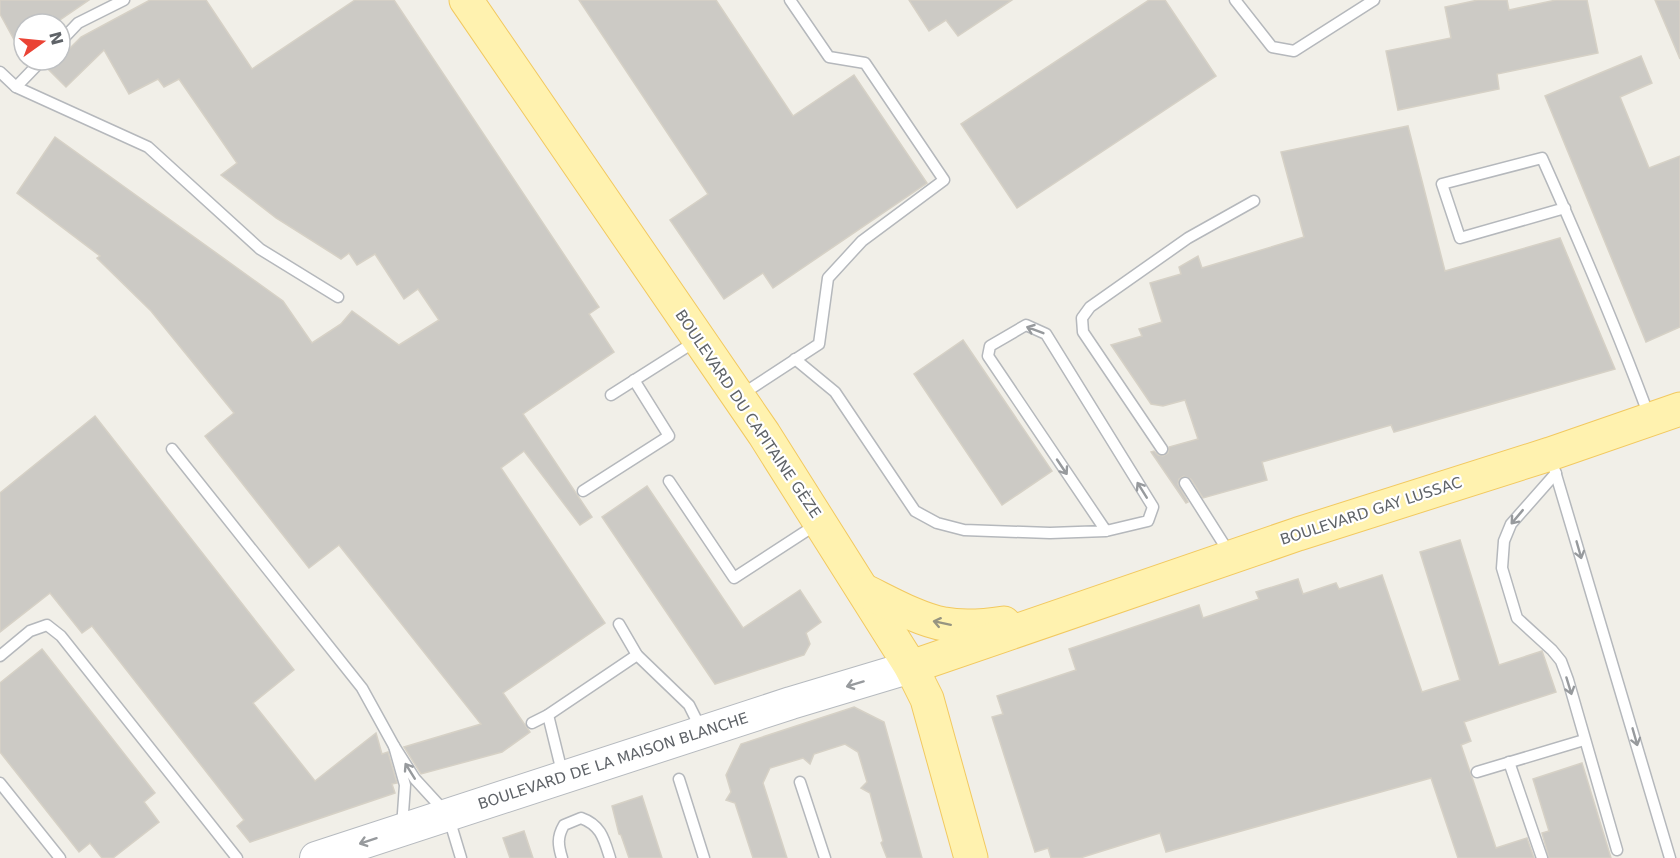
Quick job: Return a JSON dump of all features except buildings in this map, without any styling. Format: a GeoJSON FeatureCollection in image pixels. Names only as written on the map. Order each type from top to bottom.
{"type":"FeatureCollection","features":[{"type":"Feature","properties":{"kind":"main road","name":"BOULEVARD DU CAPITAINE GÈZE"},"geometry":{"type":"LineString","coordinates":[[466,0],[738,397],[910,666],[927,699],[971,858]]}},
{"type":"Feature","properties":{"kind":"main road","name":"BOULEVARD GAY LUSSAC"},"geometry":{"type":"LineString","coordinates":[[910,666],[1385,505],[1553,463],[1665,414]]}},
{"type":"Feature","properties":{"kind":"main road","name":"BOULEVARD GAY LUSSAC"},"geometry":{"type":"LineString","coordinates":[[863,590],[898,608],[943,624],[980,626],[1063,615]]}},
{"type":"Feature","properties":{"kind":"street","name":"BOULEVARD DE LA MAISON BLANCHE"},"geometry":{"type":"LineString","coordinates":[[316,858],[910,666]]}},
{"type":"Feature","properties":{"kind":"lane"},"geometry":{"type":"LineString","coordinates":[[72,29],[78,23],[123,0]]}},
{"type":"Feature","properties":{"kind":"lane"},"geometry":{"type":"LineString","coordinates":[[738,397],[819,344],[828,278],[862,241],[944,180],[865,63],[829,57],[790,0]]}},
{"type":"Feature","properties":{"kind":"lane"},"geometry":{"type":"LineString","coordinates":[[1235,0],[1272,47],[1294,51],[1374,0]]}},
{"type":"Feature","properties":{"kind":"lane"},"geometry":{"type":"LineString","coordinates":[[0,72],[16,87],[148,147],[260,249],[338,297]]}},
{"type":"Feature","properties":{"kind":"lane"},"geometry":{"type":"LineString","coordinates":[[16,87],[30,72]]}},
{"type":"Feature","properties":{"kind":"lane"},"geometry":{"type":"LineString","coordinates":[[1564,208],[1460,238],[1442,184],[1542,158],[1564,208],[1624,348],[1665,414]]}},
{"type":"Feature","properties":{"kind":"lane"},"geometry":{"type":"LineString","coordinates":[[1162,449],[1083,332],[1082,318],[1090,307],[1188,238],[1254,201]]}},
{"type":"Feature","properties":{"kind":"lane"},"geometry":{"type":"LineString","coordinates":[[795,359],[835,392],[915,511],[937,524],[964,530],[1050,533],[1106,531],[1149,521],[1153,507],[1046,334],[1026,325],[990,346],[988,356],[1106,531]]}},
{"type":"Feature","properties":{"kind":"lane"},"geometry":{"type":"LineString","coordinates":[[611,395],[698,339]]}},
{"type":"Feature","properties":{"kind":"lane"},"geometry":{"type":"LineString","coordinates":[[583,491],[669,436],[634,380]]}},
{"type":"Feature","properties":{"kind":"lane"},"geometry":{"type":"LineString","coordinates":[[172,449],[362,688],[415,779],[448,815],[461,858]]}},
{"type":"Feature","properties":{"kind":"lane"},"geometry":{"type":"LineString","coordinates":[[1553,463],[1511,524],[1504,541],[1502,568],[1517,618],[1561,661],[1617,850]]}},
{"type":"Feature","properties":{"kind":"lane"},"geometry":{"type":"LineString","coordinates":[[1553,463],[1670,858]]}},
{"type":"Feature","properties":{"kind":"lane"},"geometry":{"type":"LineString","coordinates":[[669,481],[734,578],[820,522]]}},
{"type":"Feature","properties":{"kind":"lane"},"geometry":{"type":"LineString","coordinates":[[1185,483],[1232,557]]}},
{"type":"Feature","properties":{"kind":"lane"},"geometry":{"type":"LineString","coordinates":[[619,624],[637,656],[689,705],[703,732]]}},
{"type":"Feature","properties":{"kind":"lane"},"geometry":{"type":"LineString","coordinates":[[0,656],[30,631],[46,625],[61,636],[237,858]]}},
{"type":"Feature","properties":{"kind":"lane"},"geometry":{"type":"LineString","coordinates":[[532,723],[548,715],[637,656]]}},
{"type":"Feature","properties":{"kind":"lane"},"geometry":{"type":"LineString","coordinates":[[548,715],[563,777]]}},
{"type":"Feature","properties":{"kind":"lane"},"geometry":{"type":"LineString","coordinates":[[1477,772],[1584,740]]}},
{"type":"Feature","properties":{"kind":"lane"},"geometry":{"type":"LineString","coordinates":[[394,746],[405,785],[402,830]]}},
{"type":"Feature","properties":{"kind":"lane"},"geometry":{"type":"LineString","coordinates":[[1509,762],[1542,858]]}},
{"type":"Feature","properties":{"kind":"lane"},"geometry":{"type":"LineString","coordinates":[[679,779],[704,858]]}},
{"type":"Feature","properties":{"kind":"lane"},"geometry":{"type":"LineString","coordinates":[[800,782],[825,858]]}},
{"type":"Feature","properties":{"kind":"lane"},"geometry":{"type":"LineString","coordinates":[[0,783],[60,858]]}},
{"type":"Feature","properties":{"kind":"lane"},"geometry":{"type":"LineString","coordinates":[[562,858],[558,846],[558,835],[564,825],[581,818],[592,821],[599,830],[610,858]]}}]}
